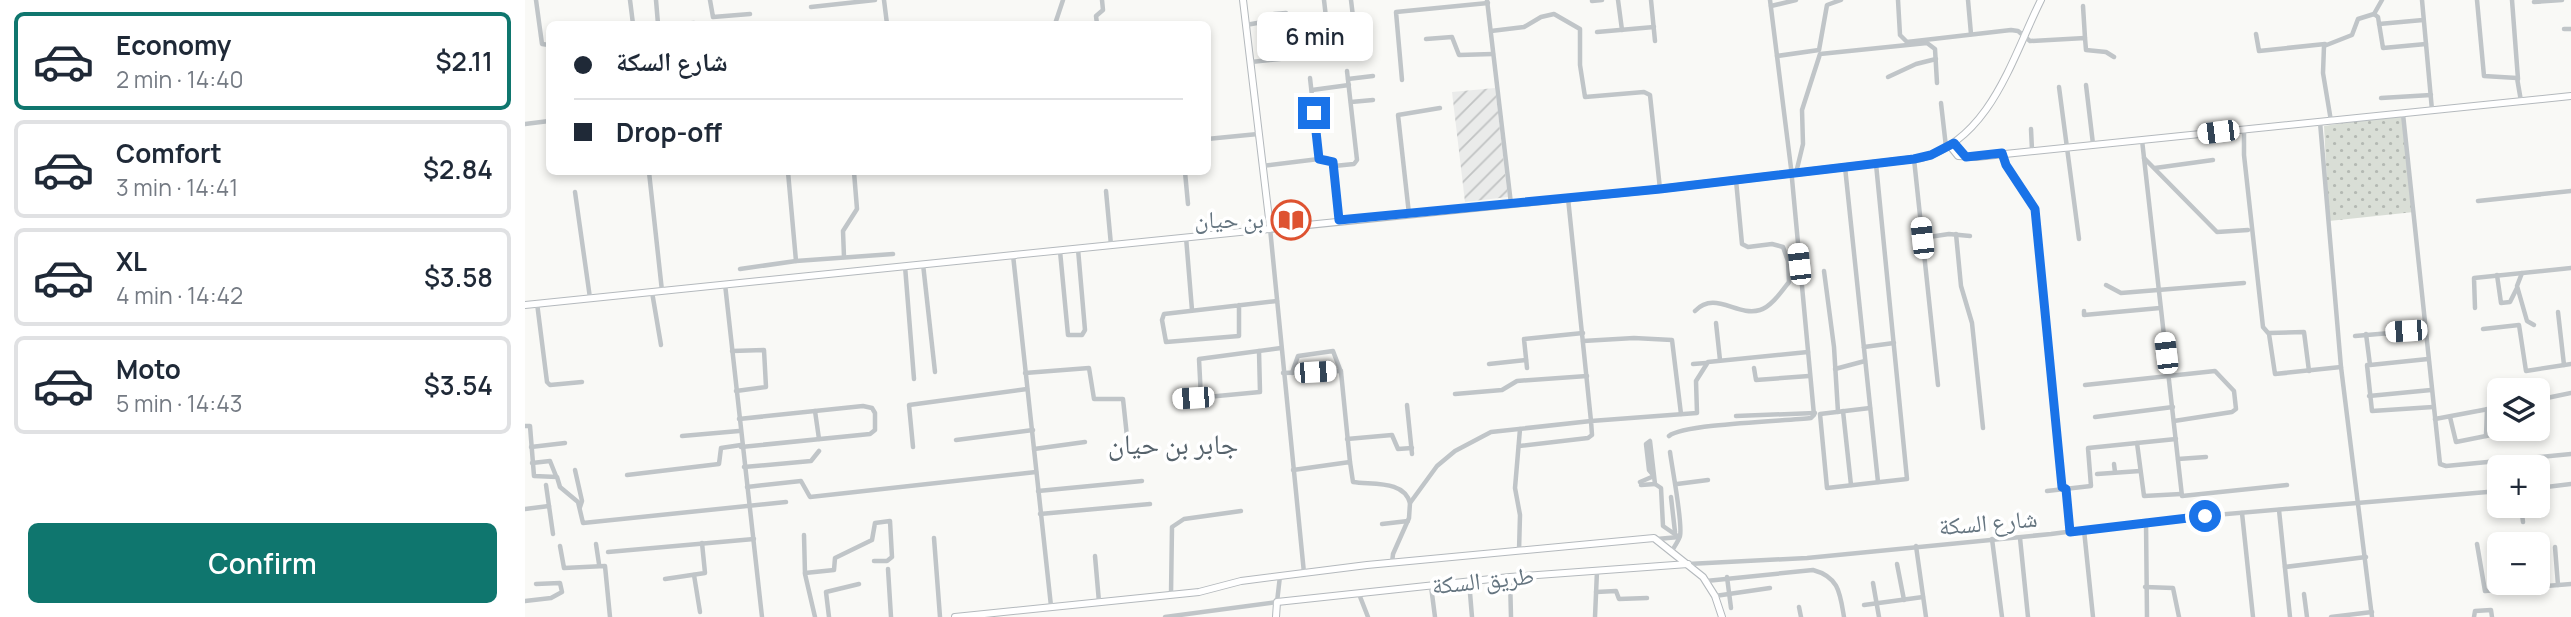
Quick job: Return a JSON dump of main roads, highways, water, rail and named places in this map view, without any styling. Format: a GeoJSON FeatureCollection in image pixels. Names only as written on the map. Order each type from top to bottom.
{"type":"FeatureCollection","features":[{"type":"Feature","properties":{"kind":"main road"},"geometry":{"type":"LineString","coordinates":[[1244,0],[1267,229]]}},
{"type":"Feature","properties":{"kind":"main road"},"geometry":{"type":"LineString","coordinates":[[525,305],[1279,226],[1511,205],[1914,159],[1937,153],[1950,145],[1982,117],[2041,0]]}},
{"type":"Feature","properties":{"kind":"main road"},"geometry":{"type":"LineString","coordinates":[[1937,153],[1966,157],[2571,96]]}},
{"type":"Feature","properties":{"kind":"main road"},"geometry":{"type":"LineString","coordinates":[[1950,145],[1955,155]]}},
{"type":"Feature","properties":{"kind":"main road"},"geometry":{"type":"LineString","coordinates":[[1950,145],[1966,157]]}},
{"type":"Feature","properties":{"kind":"main road"},"geometry":{"type":"LineString","coordinates":[[1267,217],[1279,226]]}},
{"type":"Feature","properties":{"kind":"main road"},"geometry":{"type":"LineString","coordinates":[[955,617],[1205,591],[1224,585],[1280,576],[1392,562],[1657,539],[1706,581],[1715,596],[1722,617]]}},
{"type":"Feature","properties":{"kind":"main road","name":"طريق السكة"},"geometry":{"type":"LineString","coordinates":[[1276,617],[1277,602],[1510,577],[1688,564]]}},
{"type":"Feature","properties":{"kind":"place","name":"بن حيان"},"geometry":{"type":"Point","coordinates":[1291,220]}},
{"type":"Feature","properties":{"kind":"district","name":"جابر بن حيان"},"geometry":{"type":"Point","coordinates":[1173,444]}}]}
